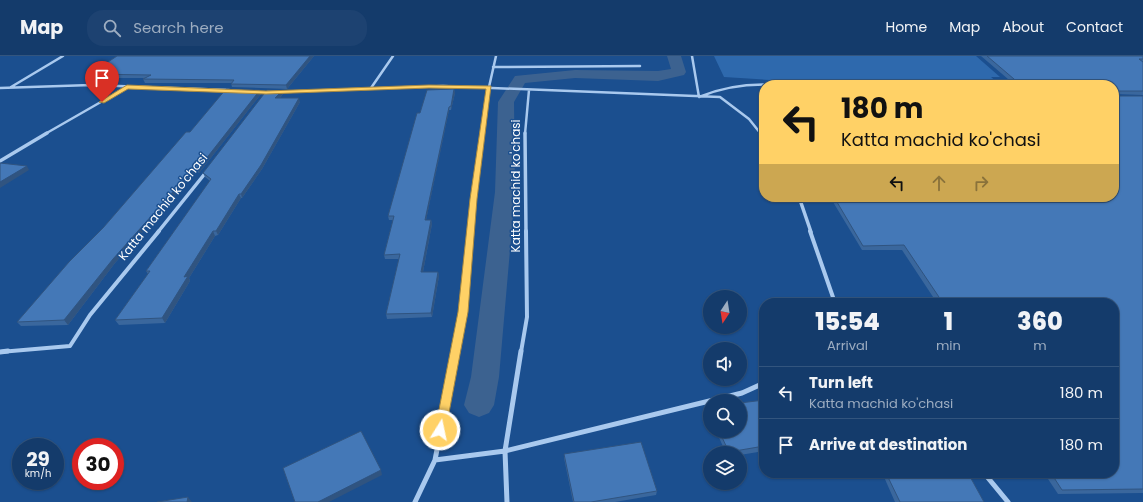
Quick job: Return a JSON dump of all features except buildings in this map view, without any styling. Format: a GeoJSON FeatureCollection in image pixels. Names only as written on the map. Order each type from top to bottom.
{"type":"FeatureCollection","features":[{"type":"Feature","properties":{"kind":"street"},"geometry":{"type":"LineString","coordinates":[[10,88],[63,56]]}},
{"type":"Feature","properties":{"kind":"street"},"geometry":{"type":"LineString","coordinates":[[370,88],[393,56]]}},
{"type":"Feature","properties":{"kind":"street"},"geometry":{"type":"LineString","coordinates":[[415,502],[435,460],[463,312],[474,199],[489,87],[496,56]]}},
{"type":"Feature","properties":{"kind":"street"},"geometry":{"type":"LineString","coordinates":[[692,56],[699,97]]}},
{"type":"Feature","properties":{"kind":"street"},"geometry":{"type":"LineString","coordinates":[[493,67],[640,66]]}},
{"type":"Feature","properties":{"kind":"street"},"geometry":{"type":"LineString","coordinates":[[699,97],[714,90],[753,83],[759,83]]}},
{"type":"Feature","properties":{"kind":"street"},"geometry":{"type":"LineString","coordinates":[[0,88],[91,85],[232,90]]}},
{"type":"Feature","properties":{"kind":"street"},"geometry":{"type":"LineString","coordinates":[[273,92],[443,86],[720,98],[749,119],[759,132]]}},
{"type":"Feature","properties":{"kind":"street"},"geometry":{"type":"LineString","coordinates":[[0,160],[127,87]]}},
{"type":"Feature","properties":{"kind":"street","name":"Katta machid ko'chasi"},"geometry":{"type":"LineString","coordinates":[[507,502],[505,451],[527,317],[525,127],[529,90]]}},
{"type":"Feature","properties":{"kind":"street","name":"Katta machid ko'chasi"},"geometry":{"type":"LineString","coordinates":[[0,352],[70,346],[90,316],[212,164]]}},
{"type":"Feature","properties":{"kind":"street"},"geometry":{"type":"LineString","coordinates":[[801,202],[834,298]]}},
{"type":"Feature","properties":{"kind":"street"},"geometry":{"type":"LineString","coordinates":[[435,460],[505,451],[742,393],[759,385]]}},
{"type":"Feature","properties":{"kind":"street"},"geometry":{"type":"LineString","coordinates":[[988,478],[1008,502]]}},
{"type":"Feature","properties":{"kind":"shaded area"},"geometry":{"type":"Polygon","coordinates":[[[714,56],[976,56],[1000,77],[991,77],[994,80],[770,80],[724,77],[714,56]]]}},
{"type":"Feature","properties":{"kind":"waterway"},"geometry":{"type":"LineString","coordinates":[[479,405],[485,377],[505,192],[506,102],[520,79],[575,74],[658,76],[679,72],[674,56]]}},
{"type":"Feature","properties":{"kind":"route"},"geometry":{"type":"LineString","coordinates":[[102,102],[127,87],[292,92],[443,86],[489,87],[474,199],[463,312],[440,430]]}}]}
